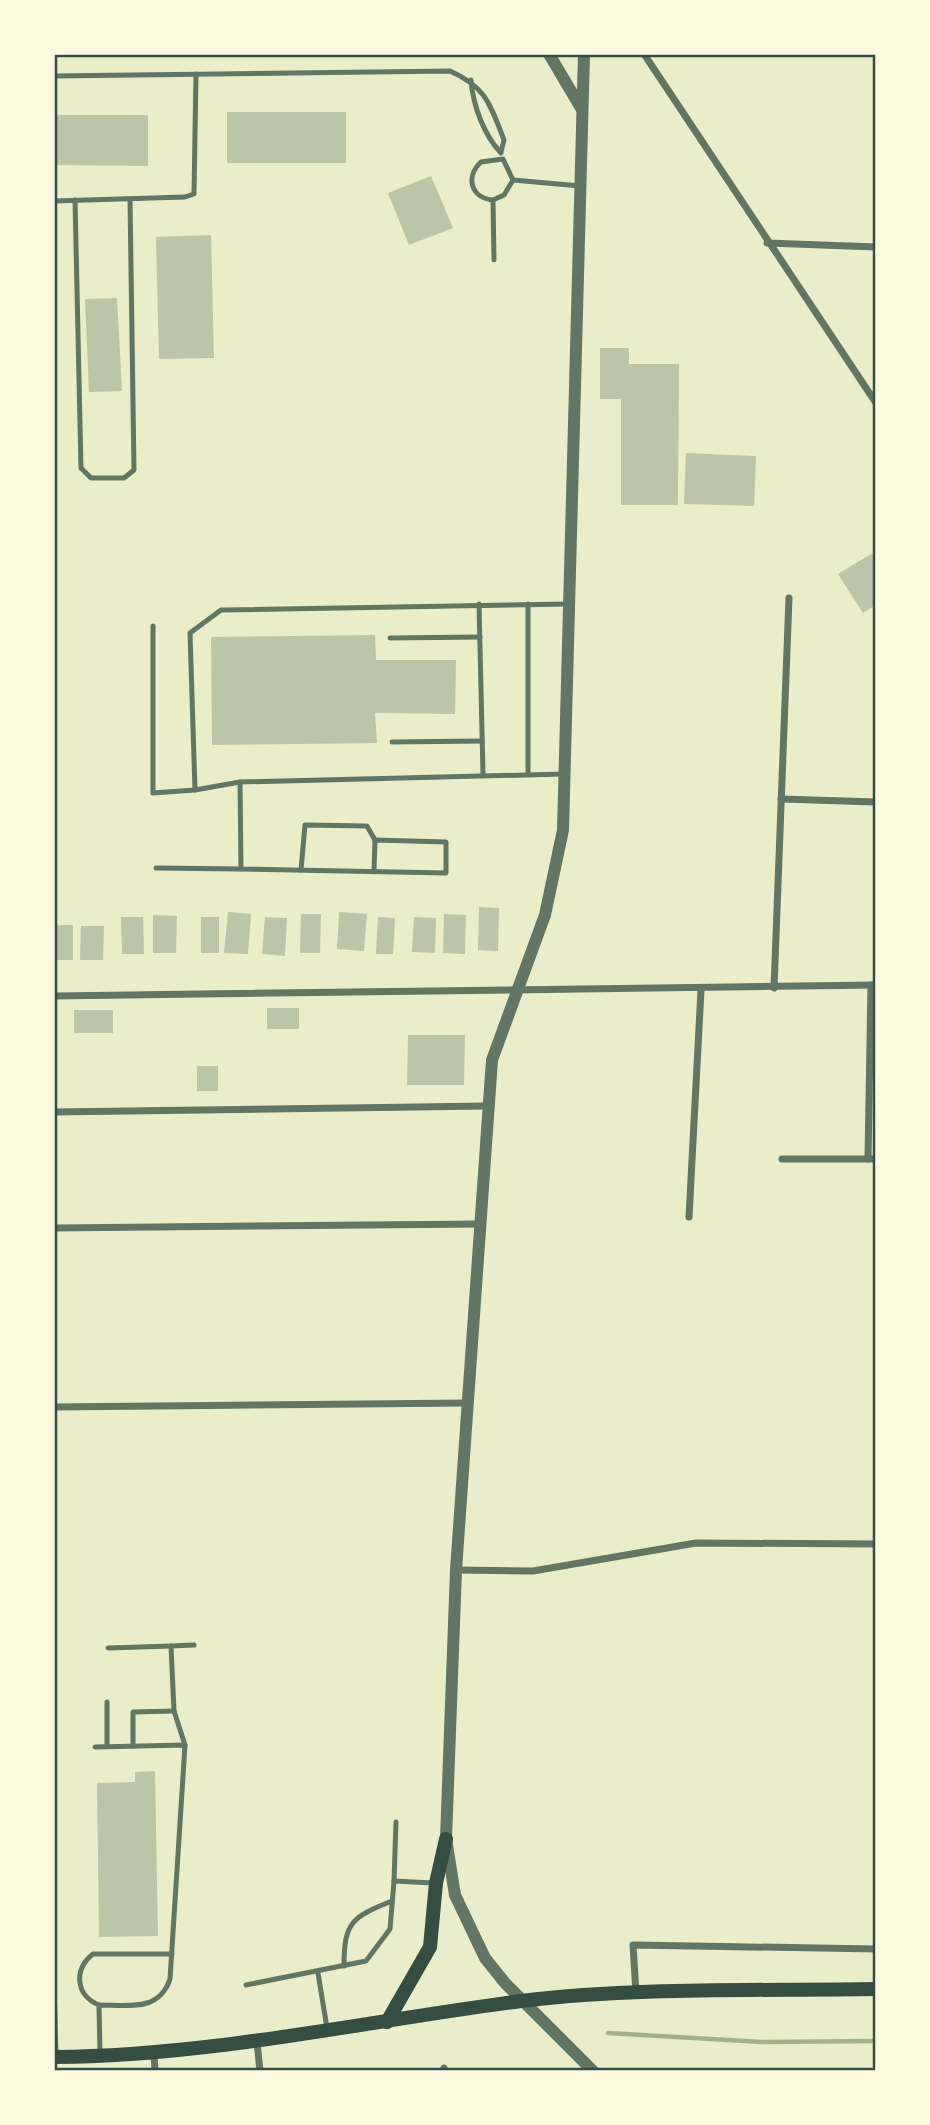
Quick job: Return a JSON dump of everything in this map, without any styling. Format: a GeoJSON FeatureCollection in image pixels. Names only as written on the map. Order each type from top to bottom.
{"type":"FeatureCollection","features":[{"type":"Feature","properties":{"kind":"main road"},"geometry":{"type":"LineString","coordinates":[[387,2022],[430,1947],[436,1883],[446,1839]]}},
{"type":"Feature","properties":{"kind":"main road"},"geometry":{"type":"LineString","coordinates":[[55,2057],[154,2054],[257,2042],[523,2001],[636,1994],[876,1989]]}},
{"type":"Feature","properties":{"kind":"street"},"geometry":{"type":"LineString","coordinates":[[549,54],[581,109]]}},
{"type":"Feature","properties":{"kind":"street"},"geometry":{"type":"LineString","coordinates":[[584,54],[567,774],[563,830],[545,915],[495,1047],[488,1106],[456,1570],[446,1839],[455,1895],[485,1958],[523,2001],[593,2071]]}},
{"type":"Feature","properties":{"kind":"street"},"geometry":{"type":"LineString","coordinates":[[644,54],[767,243],[876,403]]}},
{"type":"Feature","properties":{"kind":"street"},"geometry":{"type":"LineString","coordinates":[[767,243],[876,247]]}},
{"type":"Feature","properties":{"kind":"street"},"geometry":{"type":"LineString","coordinates":[[774,988],[789,598]]}},
{"type":"Feature","properties":{"kind":"street"},"geometry":{"type":"LineString","coordinates":[[781,799],[876,802]]}},
{"type":"Feature","properties":{"kind":"street"},"geometry":{"type":"LineString","coordinates":[[54,996],[517,992],[874,985],[872,1159],[782,1159]]}},
{"type":"Feature","properties":{"kind":"street"},"geometry":{"type":"LineString","coordinates":[[689,1217],[701,989]]}},
{"type":"Feature","properties":{"kind":"street"},"geometry":{"type":"LineString","coordinates":[[54,1112],[488,1106]]}},
{"type":"Feature","properties":{"kind":"street"},"geometry":{"type":"LineString","coordinates":[[54,1228],[480,1224]]}},
{"type":"Feature","properties":{"kind":"street"},"geometry":{"type":"LineString","coordinates":[[54,1407],[467,1403]]}},
{"type":"Feature","properties":{"kind":"street"},"geometry":{"type":"LineString","coordinates":[[456,1570],[533,1571],[696,1543],[876,1544]]}},
{"type":"Feature","properties":{"kind":"street"},"geometry":{"type":"LineString","coordinates":[[636,1994],[633,1945],[876,1949]]}},
{"type":"Feature","properties":{"kind":"street"},"geometry":{"type":"LineString","coordinates":[[257,2042],[260,2071]]}},
{"type":"Feature","properties":{"kind":"street"},"geometry":{"type":"LineString","coordinates":[[154,2054],[155,2071]]}},
{"type":"Feature","properties":{"kind":"lane"},"geometry":{"type":"LineString","coordinates":[[54,76],[450,71],[471,80],[484,91],[504,140],[500,152]]}},
{"type":"Feature","properties":{"kind":"lane"},"geometry":{"type":"LineString","coordinates":[[54,201],[185,197],[194,194],[196,75]]}},
{"type":"Feature","properties":{"kind":"lane"},"geometry":{"type":"LineString","coordinates":[[471,80],[472,97],[490,143],[500,152],[513,180]]}},
{"type":"Feature","properties":{"kind":"lane"},"geometry":{"type":"LineString","coordinates":[[503,159],[481,162],[472,173],[475,192],[493,200],[504,195],[513,180]]}},
{"type":"Feature","properties":{"kind":"lane"},"geometry":{"type":"LineString","coordinates":[[513,180],[580,186]]}},
{"type":"Feature","properties":{"kind":"lane"},"geometry":{"type":"LineString","coordinates":[[75,200],[81,468],[90,478],[124,478],[134,470],[130,199]]}},
{"type":"Feature","properties":{"kind":"lane"},"geometry":{"type":"LineString","coordinates":[[493,200],[494,260]]}},
{"type":"Feature","properties":{"kind":"lane"},"geometry":{"type":"LineString","coordinates":[[480,604],[483,774]]}},
{"type":"Feature","properties":{"kind":"lane"},"geometry":{"type":"LineString","coordinates":[[527,774],[528,604]]}},
{"type":"Feature","properties":{"kind":"lane"},"geometry":{"type":"LineString","coordinates":[[195,790],[190,634],[222,610],[570,604]]}},
{"type":"Feature","properties":{"kind":"lane"},"geometry":{"type":"LineString","coordinates":[[153,626],[153,793],[195,790],[240,782],[567,774]]}},
{"type":"Feature","properties":{"kind":"lane"},"geometry":{"type":"LineString","coordinates":[[390,638],[480,637]]}},
{"type":"Feature","properties":{"kind":"lane"},"geometry":{"type":"LineString","coordinates":[[391,742],[482,741]]}},
{"type":"Feature","properties":{"kind":"lane"},"geometry":{"type":"LineString","coordinates":[[240,782],[241,869]]}},
{"type":"Feature","properties":{"kind":"lane"},"geometry":{"type":"LineString","coordinates":[[301,870],[305,825],[367,827],[375,840],[374,871]]}},
{"type":"Feature","properties":{"kind":"lane"},"geometry":{"type":"LineString","coordinates":[[156,868],[446,873],[446,842],[375,840]]}},
{"type":"Feature","properties":{"kind":"lane"},"geometry":{"type":"LineString","coordinates":[[108,1648],[194,1645]]}},
{"type":"Feature","properties":{"kind":"lane"},"geometry":{"type":"LineString","coordinates":[[171,1646],[174,1711],[185,1745],[172,1954],[170,1979],[165,1992],[156,2001],[142,2005],[99,2005],[90,2001],[79,1987],[80,1968],[93,1954],[172,1954]]}},
{"type":"Feature","properties":{"kind":"lane"},"geometry":{"type":"LineString","coordinates":[[107,1702],[107,1746]]}},
{"type":"Feature","properties":{"kind":"lane"},"geometry":{"type":"LineString","coordinates":[[133,1746],[132,1712],[174,1711]]}},
{"type":"Feature","properties":{"kind":"lane"},"geometry":{"type":"LineString","coordinates":[[95,1746],[185,1745]]}},
{"type":"Feature","properties":{"kind":"lane"},"geometry":{"type":"LineString","coordinates":[[246,1985],[366,1961],[390,1928],[396,1822]]}},
{"type":"Feature","properties":{"kind":"lane"},"geometry":{"type":"LineString","coordinates":[[394,1881],[436,1883]]}},
{"type":"Feature","properties":{"kind":"lane"},"geometry":{"type":"LineString","coordinates":[[344,1966],[346,1931],[360,1914],[392,1901]]}},
{"type":"Feature","properties":{"kind":"lane"},"geometry":{"type":"LineString","coordinates":[[318,1972],[328,2031]]}},
{"type":"Feature","properties":{"kind":"lane"},"geometry":{"type":"LineString","coordinates":[[54,1985],[55,2057]]}},
{"type":"Feature","properties":{"kind":"lane"},"geometry":{"type":"LineString","coordinates":[[99,2005],[100,2057]]}},
{"type":"Feature","properties":{"kind":"building"},"geometry":{"type":"Polygon","coordinates":[[[227,112],[346,112],[346,163],[227,163],[227,112]]]}},
{"type":"Feature","properties":{"kind":"building"},"geometry":{"type":"Polygon","coordinates":[[[54,115],[148,115],[148,166],[54,165],[54,115]]]}},
{"type":"Feature","properties":{"kind":"building"},"geometry":{"type":"Polygon","coordinates":[[[431,176],[453,228],[409,245],[388,193],[431,176]]]}},
{"type":"Feature","properties":{"kind":"building"},"geometry":{"type":"Polygon","coordinates":[[[211,235],[214,358],[159,359],[156,237],[211,235]]]}},
{"type":"Feature","properties":{"kind":"building"},"geometry":{"type":"Polygon","coordinates":[[[117,298],[122,391],[89,392],[85,299],[117,298]]]}},
{"type":"Feature","properties":{"kind":"building"},"geometry":{"type":"Polygon","coordinates":[[[600,348],[629,348],[629,364],[679,364],[678,505],[621,505],[621,399],[600,399],[600,348]]]}},
{"type":"Feature","properties":{"kind":"building"},"geometry":{"type":"Polygon","coordinates":[[[686,453],[756,456],[754,506],[684,504],[686,453]]]}},
{"type":"Feature","properties":{"kind":"building"},"geometry":{"type":"Polygon","coordinates":[[[876,551],[876,605],[863,613],[838,574],[876,551]]]}},
{"type":"Feature","properties":{"kind":"building"},"geometry":{"type":"Polygon","coordinates":[[[375,635],[376,660],[456,660],[455,714],[375,713],[377,743],[212,745],[211,637],[375,635]]]}},
{"type":"Feature","properties":{"kind":"building"},"geometry":{"type":"Polygon","coordinates":[[[479,907],[499,908],[498,951],[478,950],[479,907]]]}},
{"type":"Feature","properties":{"kind":"building"},"geometry":{"type":"Polygon","coordinates":[[[228,912],[251,914],[248,954],[224,953],[228,912]]]}},
{"type":"Feature","properties":{"kind":"building"},"geometry":{"type":"Polygon","coordinates":[[[339,912],[367,914],[364,951],[337,949],[339,912]]]}},
{"type":"Feature","properties":{"kind":"building"},"geometry":{"type":"Polygon","coordinates":[[[301,914],[321,914],[320,953],[300,953],[301,914]]]}},
{"type":"Feature","properties":{"kind":"building"},"geometry":{"type":"Polygon","coordinates":[[[444,914],[466,915],[465,954],[443,953],[444,914]]]}},
{"type":"Feature","properties":{"kind":"building"},"geometry":{"type":"Polygon","coordinates":[[[153,915],[177,916],[176,953],[153,953],[153,915]]]}},
{"type":"Feature","properties":{"kind":"building"},"geometry":{"type":"Polygon","coordinates":[[[121,917],[143,917],[144,954],[122,954],[121,917]]]}},
{"type":"Feature","properties":{"kind":"building"},"geometry":{"type":"Polygon","coordinates":[[[201,917],[219,917],[219,953],[201,953],[201,917]]]}},
{"type":"Feature","properties":{"kind":"building"},"geometry":{"type":"Polygon","coordinates":[[[265,917],[287,918],[285,956],[262,954],[265,917]]]}},
{"type":"Feature","properties":{"kind":"building"},"geometry":{"type":"Polygon","coordinates":[[[378,917],[395,918],[393,954],[376,954],[378,917]]]}},
{"type":"Feature","properties":{"kind":"building"},"geometry":{"type":"Polygon","coordinates":[[[414,917],[436,918],[435,953],[412,952],[414,917]]]}},
{"type":"Feature","properties":{"kind":"building"},"geometry":{"type":"Polygon","coordinates":[[[54,925],[73,925],[73,960],[54,960],[54,925]]]}},
{"type":"Feature","properties":{"kind":"building"},"geometry":{"type":"Polygon","coordinates":[[[81,926],[104,926],[103,960],[80,960],[81,926]]]}},
{"type":"Feature","properties":{"kind":"building"},"geometry":{"type":"Polygon","coordinates":[[[267,1008],[299,1008],[299,1029],[267,1029],[267,1008]]]}},
{"type":"Feature","properties":{"kind":"building"},"geometry":{"type":"Polygon","coordinates":[[[74,1010],[113,1010],[113,1033],[74,1033],[74,1010]]]}},
{"type":"Feature","properties":{"kind":"building"},"geometry":{"type":"Polygon","coordinates":[[[408,1035],[465,1035],[464,1085],[407,1085],[408,1035]]]}},
{"type":"Feature","properties":{"kind":"building"},"geometry":{"type":"Polygon","coordinates":[[[197,1066],[218,1066],[218,1091],[197,1091],[197,1066]]]}},
{"type":"Feature","properties":{"kind":"building"},"geometry":{"type":"Polygon","coordinates":[[[155,1771],[158,1936],[99,1937],[97,1783],[135,1782],[135,1772],[155,1771]]]}},
{"type":"Feature","properties":{"kind":"waterway"},"geometry":{"type":"LineString","coordinates":[[608,2033],[762,2042],[876,2041]]}}]}
